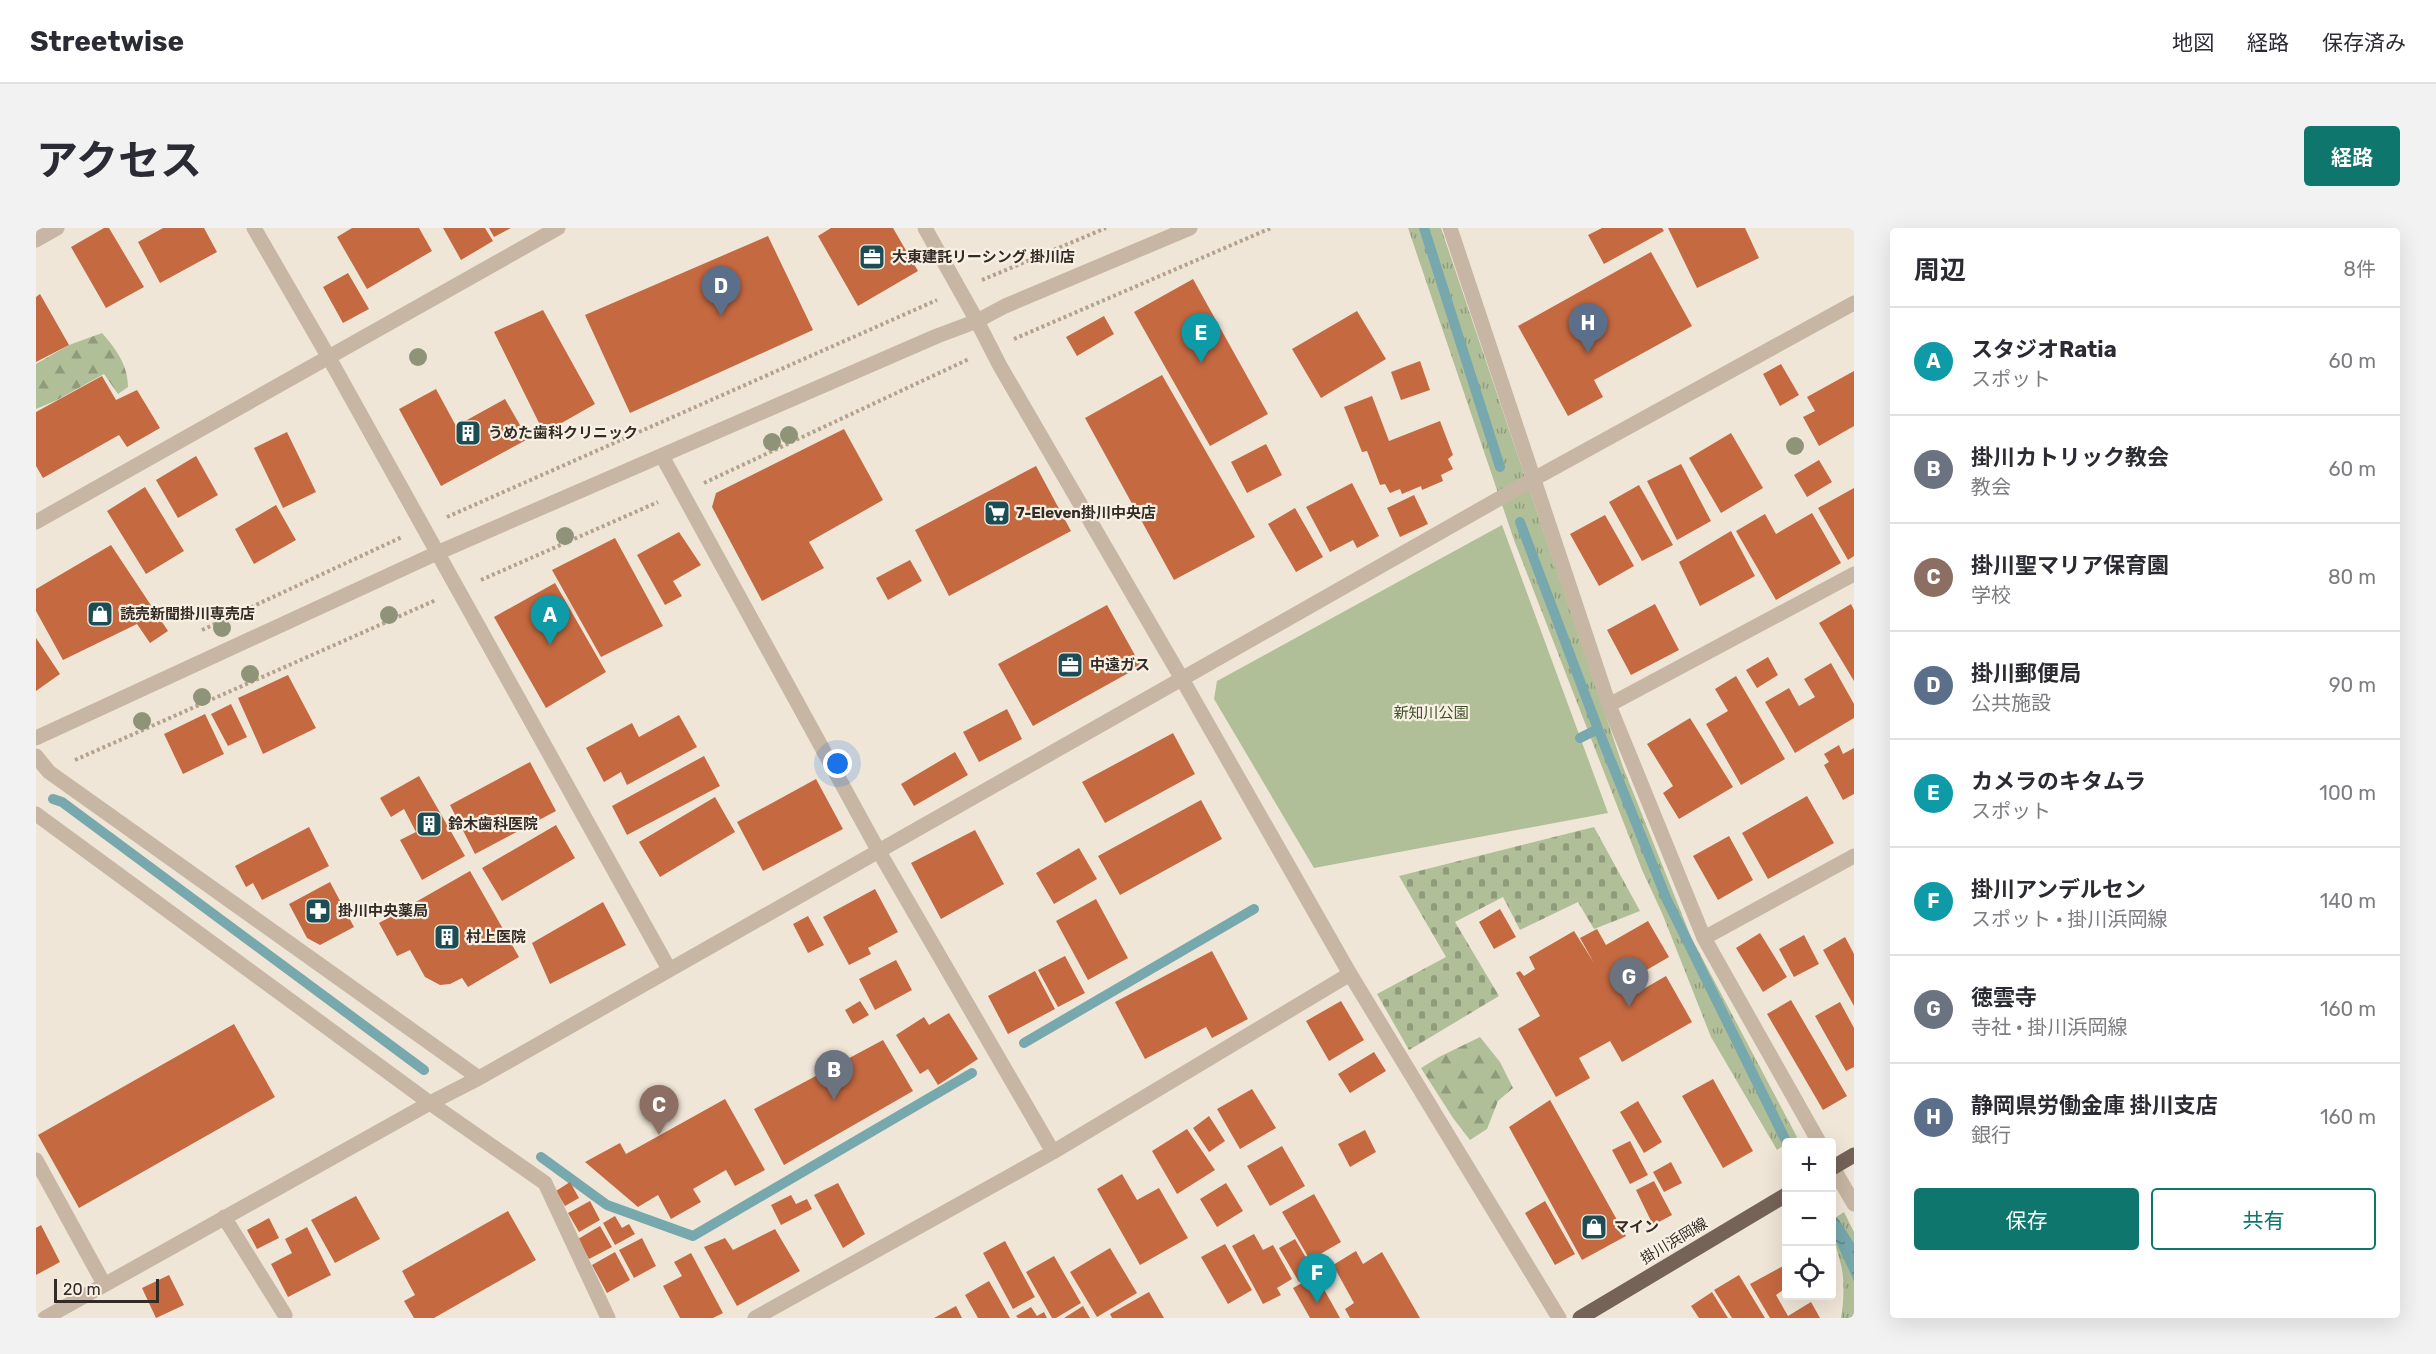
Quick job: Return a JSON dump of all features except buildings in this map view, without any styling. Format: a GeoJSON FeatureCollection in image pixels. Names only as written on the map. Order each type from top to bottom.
{"type":"FeatureCollection","features":[{"type":"Feature","properties":{"kind":"main road"},"geometry":{"type":"LineString","coordinates":[[1836,1165],[1854,1155]]}},
{"type":"Feature","properties":{"kind":"main road","name":"掛川浜岡線"},"geometry":{"type":"LineString","coordinates":[[1580,1318],[1782,1197]]}},
{"type":"Feature","properties":{"kind":"street"},"geometry":{"type":"LineString","coordinates":[[36,240],[57,228]]}},
{"type":"Feature","properties":{"kind":"street"},"geometry":{"type":"LineString","coordinates":[[254,228],[669,969]]}},
{"type":"Feature","properties":{"kind":"street"},"geometry":{"type":"LineString","coordinates":[[36,522],[327,356],[558,228]]}},
{"type":"Feature","properties":{"kind":"street"},"geometry":{"type":"LineString","coordinates":[[925,228],[991,349],[1350,974],[1559,1318]]}},
{"type":"Feature","properties":{"kind":"street"},"geometry":{"type":"LineString","coordinates":[[36,738],[437,553],[977,321],[1005,306],[1191,228]]}},
{"type":"Feature","properties":{"kind":"street"},"geometry":{"type":"LineString","coordinates":[[1450,228],[1532,480],[1610,705],[1704,938],[1816,1138]]}},
{"type":"Feature","properties":{"kind":"street"},"geometry":{"type":"LineString","coordinates":[[45,1318],[430,1103],[479,1078],[1532,480],[1854,303]]}},
{"type":"Feature","properties":{"kind":"street"},"geometry":{"type":"LineString","coordinates":[[662,456],[878,850],[1053,1152]]}},
{"type":"Feature","properties":{"kind":"street"},"geometry":{"type":"LineString","coordinates":[[1610,705],[1854,574]]}},
{"type":"Feature","properties":{"kind":"street"},"geometry":{"type":"LineString","coordinates":[[36,756],[49,772],[479,1078]]}},
{"type":"Feature","properties":{"kind":"street"},"geometry":{"type":"LineString","coordinates":[[36,814],[430,1103],[545,1183],[608,1318]]}},
{"type":"Feature","properties":{"kind":"street"},"geometry":{"type":"LineString","coordinates":[[1704,938],[1854,856]]}},
{"type":"Feature","properties":{"kind":"street"},"geometry":{"type":"LineString","coordinates":[[755,1318],[1053,1152],[1350,974]]}},
{"type":"Feature","properties":{"kind":"street"},"geometry":{"type":"LineString","coordinates":[[36,1160],[104,1284]]}},
{"type":"Feature","properties":{"kind":"street"},"geometry":{"type":"LineString","coordinates":[[1836,1174],[1854,1204]]}},
{"type":"Feature","properties":{"kind":"street"},"geometry":{"type":"LineString","coordinates":[[224,1217],[285,1315]]}},
{"type":"Feature","properties":{"kind":"path"},"geometry":{"type":"LineString","coordinates":[[197,632],[423,528],[959,290],[1106,228]]}},
{"type":"Feature","properties":{"kind":"path"},"geometry":{"type":"LineString","coordinates":[[75,759],[682,493],[991,349],[1271,228]]}},
{"type":"Feature","properties":{"kind":"green space"},"geometry":{"type":"Polygon","coordinates":[[[1408,228],[1441,228],[1623,767],[1691,937],[1797,1137],[1782,1138],[1782,1147],[1777,1150],[1711,1037],[1662,913],[1642,870],[1514,540],[1408,228]]]}},
{"type":"Feature","properties":{"kind":"green space"},"geometry":{"type":"Polygon","coordinates":[[[102,333],[120,358],[126,372],[128,387],[118,394],[104,374],[36,409],[36,364],[69,345],[102,333]]]}},
{"type":"Feature","properties":{"kind":"green space","name":"新知川公園"},"geometry":{"type":"Polygon","coordinates":[[[1502,525],[1608,813],[1314,868],[1214,699],[1217,681],[1502,525]]]}},
{"type":"Feature","properties":{"kind":"green space"},"geometry":{"type":"Polygon","coordinates":[[[1594,827],[1640,911],[1594,929],[1578,902],[1520,930],[1503,897],[1455,922],[1499,996],[1409,1050],[1377,994],[1446,957],[1399,876],[1594,827]]]}},
{"type":"Feature","properties":{"kind":"green space"},"geometry":{"type":"Polygon","coordinates":[[[1480,1037],[1500,1062],[1513,1088],[1498,1101],[1487,1129],[1470,1140],[1421,1068],[1480,1037]]]}},
{"type":"Feature","properties":{"kind":"green space"},"geometry":{"type":"Polygon","coordinates":[[[1844,1212],[1854,1232],[1854,1318],[1841,1318],[1843,1274],[1836,1245],[1836,1217],[1844,1212]]]}},
{"type":"Feature","properties":{"kind":"water"},"geometry":{"type":"Polygon","coordinates":[[[1836,1218],[1854,1243],[1854,1281],[1836,1242],[1836,1218]]]}},
{"type":"Feature","properties":{"kind":"waterway"},"geometry":{"type":"LineString","coordinates":[[1424,228],[1500,467]]}},
{"type":"Feature","properties":{"kind":"waterway"},"geometry":{"type":"LineString","coordinates":[[1520,522],[1598,729],[1667,900],[1785,1138]]}},
{"type":"Feature","properties":{"kind":"waterway"},"geometry":{"type":"LineString","coordinates":[[1580,738],[1598,729]]}},
{"type":"Feature","properties":{"kind":"waterway"},"geometry":{"type":"LineString","coordinates":[[53,799],[62,802],[424,1070]]}},
{"type":"Feature","properties":{"kind":"waterway"},"geometry":{"type":"LineString","coordinates":[[1024,1043],[1254,909]]}},
{"type":"Feature","properties":{"kind":"waterway"},"geometry":{"type":"LineString","coordinates":[[541,1157],[607,1205],[693,1236],[972,1073]]}},
{"type":"Feature","properties":{"kind":"place","name":"大東建託リーシング 掛川店"},"geometry":{"type":"Point","coordinates":[872,257]}},
{"type":"Feature","properties":{"kind":"place","name":"掛川郵便局"},"geometry":{"type":"Point","coordinates":[721,316]}},
{"type":"Feature","properties":{"kind":"place","name":"静岡県労働金庫 掛川支店"},"geometry":{"type":"Point","coordinates":[1588,353]}},
{"type":"Feature","properties":{"kind":"place","name":"カメラのキタムラ"},"geometry":{"type":"Point","coordinates":[1201,363]}},
{"type":"Feature","properties":{"kind":"place","name":"うめた歯科クリニック"},"geometry":{"type":"Point","coordinates":[468,433]}},
{"type":"Feature","properties":{"kind":"place","name":"7-Eleven掛川中央店"},"geometry":{"type":"Point","coordinates":[997,513]}},
{"type":"Feature","properties":{"kind":"place","name":"読売新聞掛川専売店"},"geometry":{"type":"Point","coordinates":[100,614]}},
{"type":"Feature","properties":{"kind":"place","name":"スタジオRatia"},"geometry":{"type":"Point","coordinates":[550,645]}},
{"type":"Feature","properties":{"kind":"place","name":"中遠ガス"},"geometry":{"type":"Point","coordinates":[1070,665]}},
{"type":"Feature","properties":{"kind":"place","name":"鈴木歯科医院"},"geometry":{"type":"Point","coordinates":[429,824]}},
{"type":"Feature","properties":{"kind":"place","name":"掛川中央薬局"},"geometry":{"type":"Point","coordinates":[318,911]}},
{"type":"Feature","properties":{"kind":"place","name":"村上医院"},"geometry":{"type":"Point","coordinates":[447,937]}},
{"type":"Feature","properties":{"kind":"place","name":"徳雲寺"},"geometry":{"type":"Point","coordinates":[1629,1007]}},
{"type":"Feature","properties":{"kind":"place","name":"掛川カトリック教会"},"geometry":{"type":"Point","coordinates":[834,1100]}},
{"type":"Feature","properties":{"kind":"place","name":"掛川聖マリア保育園"},"geometry":{"type":"Point","coordinates":[659,1135]}},
{"type":"Feature","properties":{"kind":"place","name":"マイン"},"geometry":{"type":"Point","coordinates":[1594,1227]}},
{"type":"Feature","properties":{"kind":"place","name":"掛川アンデルセン"},"geometry":{"type":"Point","coordinates":[1317,1303]}}]}
